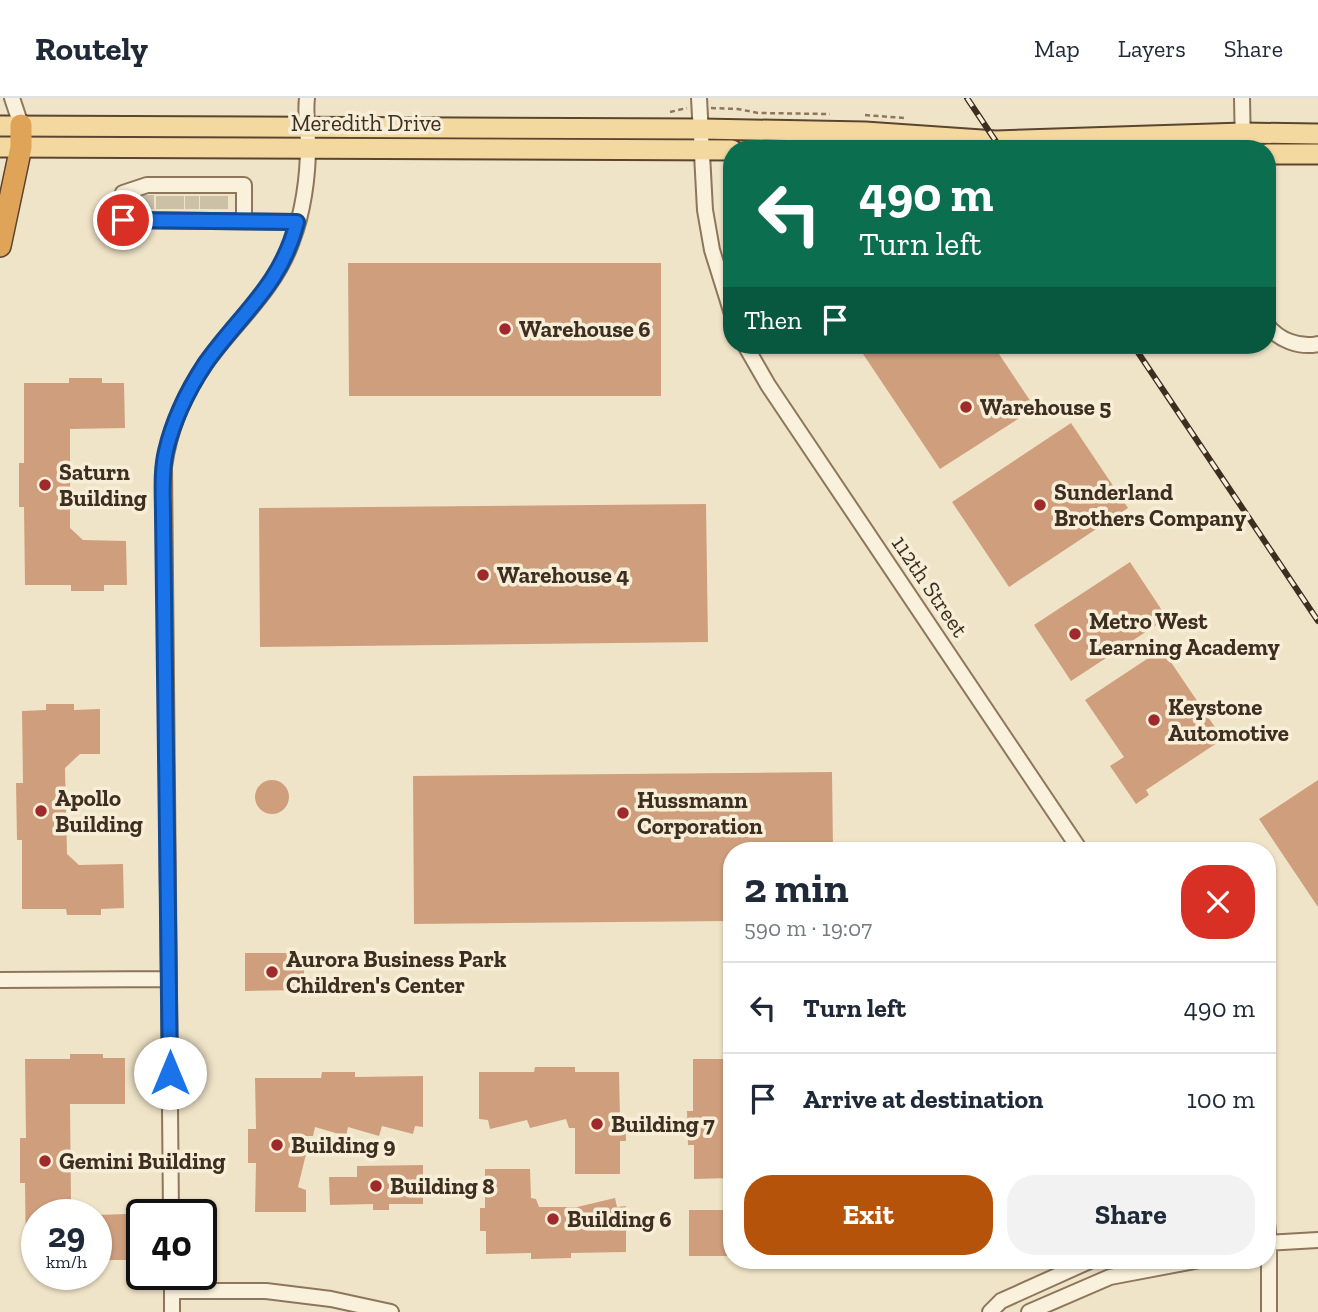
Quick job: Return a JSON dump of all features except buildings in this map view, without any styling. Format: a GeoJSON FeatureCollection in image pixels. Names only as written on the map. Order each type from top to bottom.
{"type":"FeatureCollection","features":[{"type":"Feature","properties":{"kind":"highway"},"geometry":{"type":"LineString","coordinates":[[0,246],[11,126]]}},
{"type":"Feature","properties":{"kind":"main road","name":"Meredith Drive"},"geometry":{"type":"LineString","coordinates":[[11,126],[702,129],[865,132],[981,140]]}},
{"type":"Feature","properties":{"kind":"main road","name":"Meredith Drive"},"geometry":{"type":"LineString","coordinates":[[1254,140],[1318,134]]}},
{"type":"Feature","properties":{"kind":"main road","name":"Meredith Drive"},"geometry":{"type":"LineString","coordinates":[[11,147],[723,150]]}},
{"type":"Feature","properties":{"kind":"main road"},"geometry":{"type":"LineString","coordinates":[[1276,154],[1318,154]]}},
{"type":"Feature","properties":{"kind":"street"},"geometry":{"type":"LineString","coordinates":[[11,126],[12,98]]}},
{"type":"Feature","properties":{"kind":"street"},"geometry":{"type":"LineString","coordinates":[[171,1199],[163,515],[166,452],[196,379],[265,292],[292,242],[308,148],[307,98]]}},
{"type":"Feature","properties":{"kind":"street"},"geometry":{"type":"LineString","coordinates":[[699,98],[705,210],[712,250],[723,285]]}},
{"type":"Feature","properties":{"kind":"street"},"geometry":{"type":"LineString","coordinates":[[1242,98],[1243,140]]}},
{"type":"Feature","properties":{"kind":"street"},"geometry":{"type":"LineString","coordinates":[[244,221],[244,185],[192,203],[147,203],[192,203],[244,221],[297,222]]}},
{"type":"Feature","properties":{"kind":"street"},"geometry":{"type":"LineString","coordinates":[[1276,335],[1300,345],[1318,344]]}},
{"type":"Feature","properties":{"kind":"street","name":"112th Street"},"geometry":{"type":"LineString","coordinates":[[750,354],[775,396],[1075,842]]}},
{"type":"Feature","properties":{"kind":"street"},"geometry":{"type":"LineString","coordinates":[[0,980],[169,979]]}},
{"type":"Feature","properties":{"kind":"street"},"geometry":{"type":"LineString","coordinates":[[1276,1243],[1318,1240]]}},
{"type":"Feature","properties":{"kind":"street"},"geometry":{"type":"LineString","coordinates":[[990,1312],[1001,1301],[1072,1269]]}},
{"type":"Feature","properties":{"kind":"street"},"geometry":{"type":"LineString","coordinates":[[1029,1312],[1110,1277],[1152,1269]]}},
{"type":"Feature","properties":{"kind":"street"},"geometry":{"type":"LineString","coordinates":[[1268,1269],[1269,1312]]}},
{"type":"Feature","properties":{"kind":"street"},"geometry":{"type":"LineString","coordinates":[[172,1312],[172,1291],[266,1291],[331,1299],[391,1312]]}},
{"type":"Feature","properties":{"kind":"tunnel"},"geometry":{"type":"LineString","coordinates":[[147,195],[147,209]]}},
{"type":"Feature","properties":{"kind":"tunnel"},"geometry":{"type":"LineString","coordinates":[[163,196],[163,209]]}},
{"type":"Feature","properties":{"kind":"tunnel"},"geometry":{"type":"LineString","coordinates":[[177,196],[177,209]]}},
{"type":"Feature","properties":{"kind":"tunnel"},"geometry":{"type":"LineString","coordinates":[[192,196],[192,209]]}},
{"type":"Feature","properties":{"kind":"tunnel"},"geometry":{"type":"LineString","coordinates":[[207,196],[207,209]]}},
{"type":"Feature","properties":{"kind":"tunnel"},"geometry":{"type":"LineString","coordinates":[[221,196],[221,209]]}},
{"type":"Feature","properties":{"kind":"railway"},"geometry":{"type":"LineString","coordinates":[[967,98],[995,140]]}},
{"type":"Feature","properties":{"kind":"railway"},"geometry":{"type":"LineString","coordinates":[[1139,354],[1318,621]]}},
{"type":"Feature","properties":{"kind":"place","name":"Warehouse 6"},"geometry":{"type":"Point","coordinates":[505,329]}},
{"type":"Feature","properties":{"kind":"place","name":"Warehouse 5"},"geometry":{"type":"Point","coordinates":[966,407]}},
{"type":"Feature","properties":{"kind":"place","name":"Saturn Building"},"geometry":{"type":"Point","coordinates":[45,485]}},
{"type":"Feature","properties":{"kind":"place","name":"Sunderland Brothers Company"},"geometry":{"type":"Point","coordinates":[1040,505]}},
{"type":"Feature","properties":{"kind":"place","name":"Warehouse 4"},"geometry":{"type":"Point","coordinates":[483,575]}},
{"type":"Feature","properties":{"kind":"place","name":"Metro West Learning Academy"},"geometry":{"type":"Point","coordinates":[1075,634]}},
{"type":"Feature","properties":{"kind":"place","name":"Keystone Automotive"},"geometry":{"type":"Point","coordinates":[1154,720]}},
{"type":"Feature","properties":{"kind":"place","name":"Apollo Building"},"geometry":{"type":"Point","coordinates":[41,811]}},
{"type":"Feature","properties":{"kind":"place","name":"Hussmann Corporation"},"geometry":{"type":"Point","coordinates":[623,813]}},
{"type":"Feature","properties":{"kind":"place","name":"Aurora Business Park Children's Center"},"geometry":{"type":"Point","coordinates":[272,972]}},
{"type":"Feature","properties":{"kind":"place","name":"Building 7"},"geometry":{"type":"Point","coordinates":[597,1124]}},
{"type":"Feature","properties":{"kind":"place","name":"Building 9"},"geometry":{"type":"Point","coordinates":[277,1145]}},
{"type":"Feature","properties":{"kind":"place","name":"Gemini Building"},"geometry":{"type":"Point","coordinates":[45,1161]}},
{"type":"Feature","properties":{"kind":"place","name":"Building 8"},"geometry":{"type":"Point","coordinates":[376,1186]}},
{"type":"Feature","properties":{"kind":"place","name":"Building 6"},"geometry":{"type":"Point","coordinates":[553,1219]}},
{"type":"Feature","properties":{"kind":"route"},"geometry":{"type":"LineString","coordinates":[[123,220],[297,222],[292,242],[265,292],[196,379],[184,401],[166,452],[163,515],[170,1073]]}}]}
